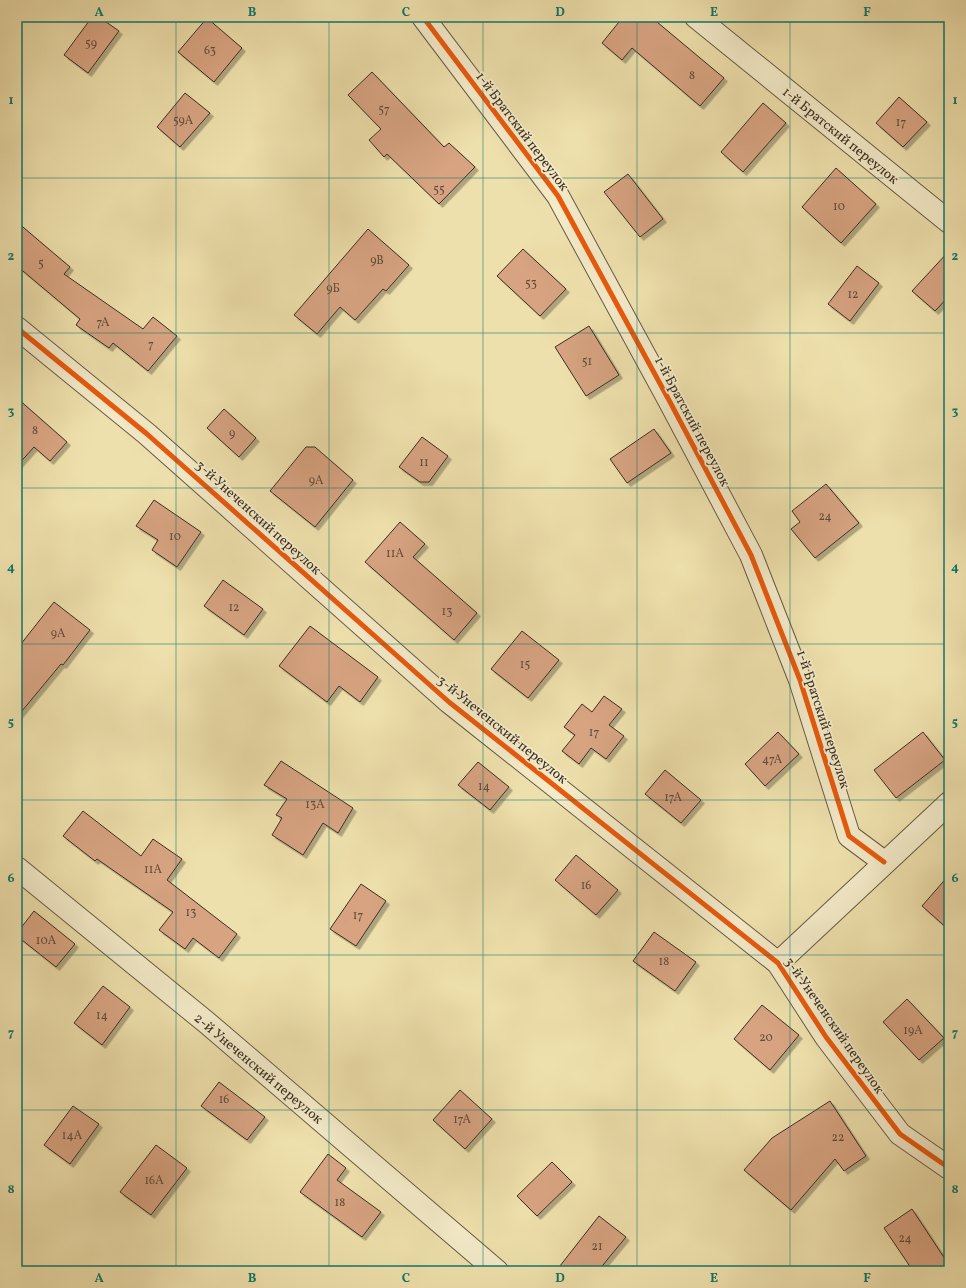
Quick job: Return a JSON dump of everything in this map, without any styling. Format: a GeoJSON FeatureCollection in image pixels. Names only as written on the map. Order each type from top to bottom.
{"type":"FeatureCollection","features":[{"type":"Feature","properties":{"kind":"street","name":"1-й Братский переулок"},"geometry":{"type":"LineString","coordinates":[[423,17],[558,196],[751,555],[800,680],[849,836],[884,862]]}},
{"type":"Feature","properties":{"kind":"street","name":"1-й Братский переулок"},"geometry":{"type":"LineString","coordinates":[[696,17],[949,222]]}},
{"type":"Feature","properties":{"kind":"street","name":"3-й Унеченский переулок"},"geometry":{"type":"LineString","coordinates":[[17,328],[147,434],[449,702],[778,963],[826,1037],[900,1134],[949,1168]]}},
{"type":"Feature","properties":{"kind":"street"},"geometry":{"type":"LineString","coordinates":[[778,963],[884,862],[949,803]]}},
{"type":"Feature","properties":{"kind":"street","name":"2-й Унеченский переулок"},"geometry":{"type":"LineString","coordinates":[[17,868],[206,1022],[498,1271]]}},
{"type":"Feature","properties":{"kind":"building"},"geometry":{"type":"Polygon","coordinates":[[[92,17],[99,17],[119,31],[88,73],[64,55],[92,17]]]}},
{"type":"Feature","properties":{"kind":"building"},"geometry":{"type":"Polygon","coordinates":[[[623,17],[651,17],[724,78],[700,106],[632,48],[622,60],[602,43],[623,17]]]}},
{"type":"Feature","properties":{"kind":"building"},"geometry":{"type":"Polygon","coordinates":[[[207,18],[242,48],[214,82],[178,52],[207,18]]]}},
{"type":"Feature","properties":{"kind":"building"},"geometry":{"type":"Polygon","coordinates":[[[372,72],[444,147],[449,143],[475,167],[439,204],[387,154],[384,157],[369,140],[381,129],[348,95],[372,72]]]}},
{"type":"Feature","properties":{"kind":"building"},"geometry":{"type":"Polygon","coordinates":[[[185,93],[210,113],[180,147],[157,127],[185,93]]]}},
{"type":"Feature","properties":{"kind":"building"},"geometry":{"type":"Polygon","coordinates":[[[899,97],[927,122],[903,147],[876,123],[899,97]]]}},
{"type":"Feature","properties":{"kind":"building"},"geometry":{"type":"Polygon","coordinates":[[[763,103],[786,123],[743,172],[721,152],[763,103]]]}},
{"type":"Feature","properties":{"kind":"building"},"geometry":{"type":"Polygon","coordinates":[[[836,168],[876,204],[841,243],[802,207],[836,168]]]}},
{"type":"Feature","properties":{"kind":"building"},"geometry":{"type":"Polygon","coordinates":[[[628,174],[663,219],[640,237],[604,192],[628,174]]]}},
{"type":"Feature","properties":{"kind":"building"},"geometry":{"type":"Polygon","coordinates":[[[17,222],[70,267],[64,274],[143,329],[153,317],[177,336],[148,371],[113,343],[109,348],[76,325],[80,319],[17,266],[17,222]]]}},
{"type":"Feature","properties":{"kind":"building"},"geometry":{"type":"Polygon","coordinates":[[[368,229],[409,265],[386,291],[383,289],[355,320],[340,307],[317,334],[294,315],[368,229]]]}},
{"type":"Feature","properties":{"kind":"building"},"geometry":{"type":"Polygon","coordinates":[[[523,249],[566,289],[540,316],[497,276],[523,249]]]}},
{"type":"Feature","properties":{"kind":"building"},"geometry":{"type":"Polygon","coordinates":[[[949,251],[949,296],[935,311],[912,291],[949,251]]]}},
{"type":"Feature","properties":{"kind":"building"},"geometry":{"type":"Polygon","coordinates":[[[857,266],[879,283],[850,321],[828,304],[857,266]]]}},
{"type":"Feature","properties":{"kind":"building"},"geometry":{"type":"Polygon","coordinates":[[[589,326],[619,375],[586,396],[555,347],[589,326]]]}},
{"type":"Feature","properties":{"kind":"building"},"geometry":{"type":"Polygon","coordinates":[[[17,398],[67,442],[50,461],[34,447],[17,466],[17,398]]]}},
{"type":"Feature","properties":{"kind":"building"},"geometry":{"type":"Polygon","coordinates":[[[224,409],[256,438],[239,457],[207,428],[224,409]]]}},
{"type":"Feature","properties":{"kind":"building"},"geometry":{"type":"Polygon","coordinates":[[[654,429],[671,453],[627,483],[610,459],[654,429]]]}},
{"type":"Feature","properties":{"kind":"building"},"geometry":{"type":"Polygon","coordinates":[[[422,437],[448,456],[429,482],[420,482],[399,467],[422,437]]]}},
{"type":"Feature","properties":{"kind":"building"},"geometry":{"type":"Polygon","coordinates":[[[306,447],[315,447],[353,480],[315,527],[270,491],[306,447]]]}},
{"type":"Feature","properties":{"kind":"building"},"geometry":{"type":"Polygon","coordinates":[[[826,484],[859,523],[815,558],[791,529],[800,522],[792,511],[826,484]]]}},
{"type":"Feature","properties":{"kind":"building"},"geometry":{"type":"Polygon","coordinates":[[[154,500],[201,532],[177,567],[152,550],[158,540],[136,526],[154,500]]]}},
{"type":"Feature","properties":{"kind":"building"},"geometry":{"type":"Polygon","coordinates":[[[400,522],[425,544],[413,557],[477,613],[454,640],[365,562],[400,522]]]}},
{"type":"Feature","properties":{"kind":"building"},"geometry":{"type":"Polygon","coordinates":[[[223,580],[263,609],[244,635],[204,606],[223,580]]]}},
{"type":"Feature","properties":{"kind":"building"},"geometry":{"type":"Polygon","coordinates":[[[54,602],[90,630],[63,665],[61,664],[17,717],[17,649],[54,602]]]}},
{"type":"Feature","properties":{"kind":"building"},"geometry":{"type":"Polygon","coordinates":[[[310,626],[378,677],[360,702],[339,686],[327,702],[279,666],[310,626]]]}},
{"type":"Feature","properties":{"kind":"building"},"geometry":{"type":"Polygon","coordinates":[[[522,631],[559,660],[528,698],[491,669],[522,631]]]}},
{"type":"Feature","properties":{"kind":"building"},"geometry":{"type":"Polygon","coordinates":[[[604,696],[622,709],[609,725],[624,736],[606,759],[591,748],[579,764],[562,751],[575,735],[564,727],[582,704],[592,712],[604,696]]]}},
{"type":"Feature","properties":{"kind":"building"},"geometry":{"type":"Polygon","coordinates":[[[778,732],[799,754],[765,786],[745,764],[778,732]]]}},
{"type":"Feature","properties":{"kind":"building"},"geometry":{"type":"Polygon","coordinates":[[[923,732],[945,760],[896,798],[874,770],[923,732]]]}},
{"type":"Feature","properties":{"kind":"building"},"geometry":{"type":"Polygon","coordinates":[[[281,761],[353,808],[338,833],[323,823],[303,855],[272,835],[282,818],[276,815],[287,799],[264,785],[281,761]]]}},
{"type":"Feature","properties":{"kind":"building"},"geometry":{"type":"Polygon","coordinates":[[[478,762],[509,787],[490,810],[458,785],[478,762]]]}},
{"type":"Feature","properties":{"kind":"building"},"geometry":{"type":"Polygon","coordinates":[[[665,770],[701,800],[681,823],[645,794],[665,770]]]}},
{"type":"Feature","properties":{"kind":"building"},"geometry":{"type":"Polygon","coordinates":[[[83,811],[141,856],[153,839],[182,859],[167,880],[237,934],[219,958],[193,938],[185,949],[159,930],[173,912],[97,859],[95,861],[63,836],[83,811]]]}},
{"type":"Feature","properties":{"kind":"building"},"geometry":{"type":"Polygon","coordinates":[[[576,855],[618,890],[596,915],[555,880],[576,855]]]}},
{"type":"Feature","properties":{"kind":"building"},"geometry":{"type":"Polygon","coordinates":[[[949,875],[949,930],[922,906],[949,875]]]}},
{"type":"Feature","properties":{"kind":"building"},"geometry":{"type":"Polygon","coordinates":[[[361,884],[386,901],[356,946],[330,929],[361,884]]]}},
{"type":"Feature","properties":{"kind":"building"},"geometry":{"type":"Polygon","coordinates":[[[34,911],[75,944],[56,967],[17,936],[17,933],[34,911]]]}},
{"type":"Feature","properties":{"kind":"building"},"geometry":{"type":"Polygon","coordinates":[[[654,932],[696,962],[675,991],[633,961],[654,932]]]}},
{"type":"Feature","properties":{"kind":"building"},"geometry":{"type":"Polygon","coordinates":[[[103,986],[130,1007],[102,1045],[74,1023],[103,986]]]}},
{"type":"Feature","properties":{"kind":"building"},"geometry":{"type":"Polygon","coordinates":[[[907,999],[944,1038],[919,1060],[883,1022],[907,999]]]}},
{"type":"Feature","properties":{"kind":"building"},"geometry":{"type":"Polygon","coordinates":[[[762,1005],[799,1035],[770,1070],[734,1039],[762,1005]]]}},
{"type":"Feature","properties":{"kind":"building"},"geometry":{"type":"Polygon","coordinates":[[[219,1082],[265,1117],[247,1140],[201,1106],[219,1082]]]}},
{"type":"Feature","properties":{"kind":"building"},"geometry":{"type":"Polygon","coordinates":[[[460,1090],[492,1119],[465,1149],[433,1120],[460,1090]]]}},
{"type":"Feature","properties":{"kind":"building"},"geometry":{"type":"Polygon","coordinates":[[[830,1101],[866,1156],[844,1171],[835,1159],[791,1210],[744,1170],[772,1138],[830,1101]]]}},
{"type":"Feature","properties":{"kind":"building"},"geometry":{"type":"Polygon","coordinates":[[[73,1106],[99,1124],[70,1164],[44,1145],[73,1106]]]}},
{"type":"Feature","properties":{"kind":"building"},"geometry":{"type":"Polygon","coordinates":[[[156,1145],[187,1168],[151,1215],[120,1192],[156,1145]]]}},
{"type":"Feature","properties":{"kind":"building"},"geometry":{"type":"Polygon","coordinates":[[[328,1154],[346,1168],[337,1180],[381,1212],[362,1237],[300,1192],[328,1154]]]}},
{"type":"Feature","properties":{"kind":"building"},"geometry":{"type":"Polygon","coordinates":[[[552,1162],[572,1182],[537,1216],[517,1196],[552,1162]]]}},
{"type":"Feature","properties":{"kind":"building"},"geometry":{"type":"Polygon","coordinates":[[[912,1209],[949,1265],[949,1271],[913,1271],[884,1228],[912,1209]]]}},
{"type":"Feature","properties":{"kind":"building"},"geometry":{"type":"Polygon","coordinates":[[[599,1216],[626,1237],[598,1271],[556,1271],[599,1216]]]}},
{"type":"Feature","properties":{"kind":"cycle path"},"geometry":{"type":"LineString","coordinates":[[423,17],[558,196],[751,555],[800,680],[849,836],[884,862]]}},
{"type":"Feature","properties":{"kind":"cycle path"},"geometry":{"type":"LineString","coordinates":[[17,328],[147,434],[449,702],[778,963],[826,1037],[900,1134],[949,1168]]}}]}
